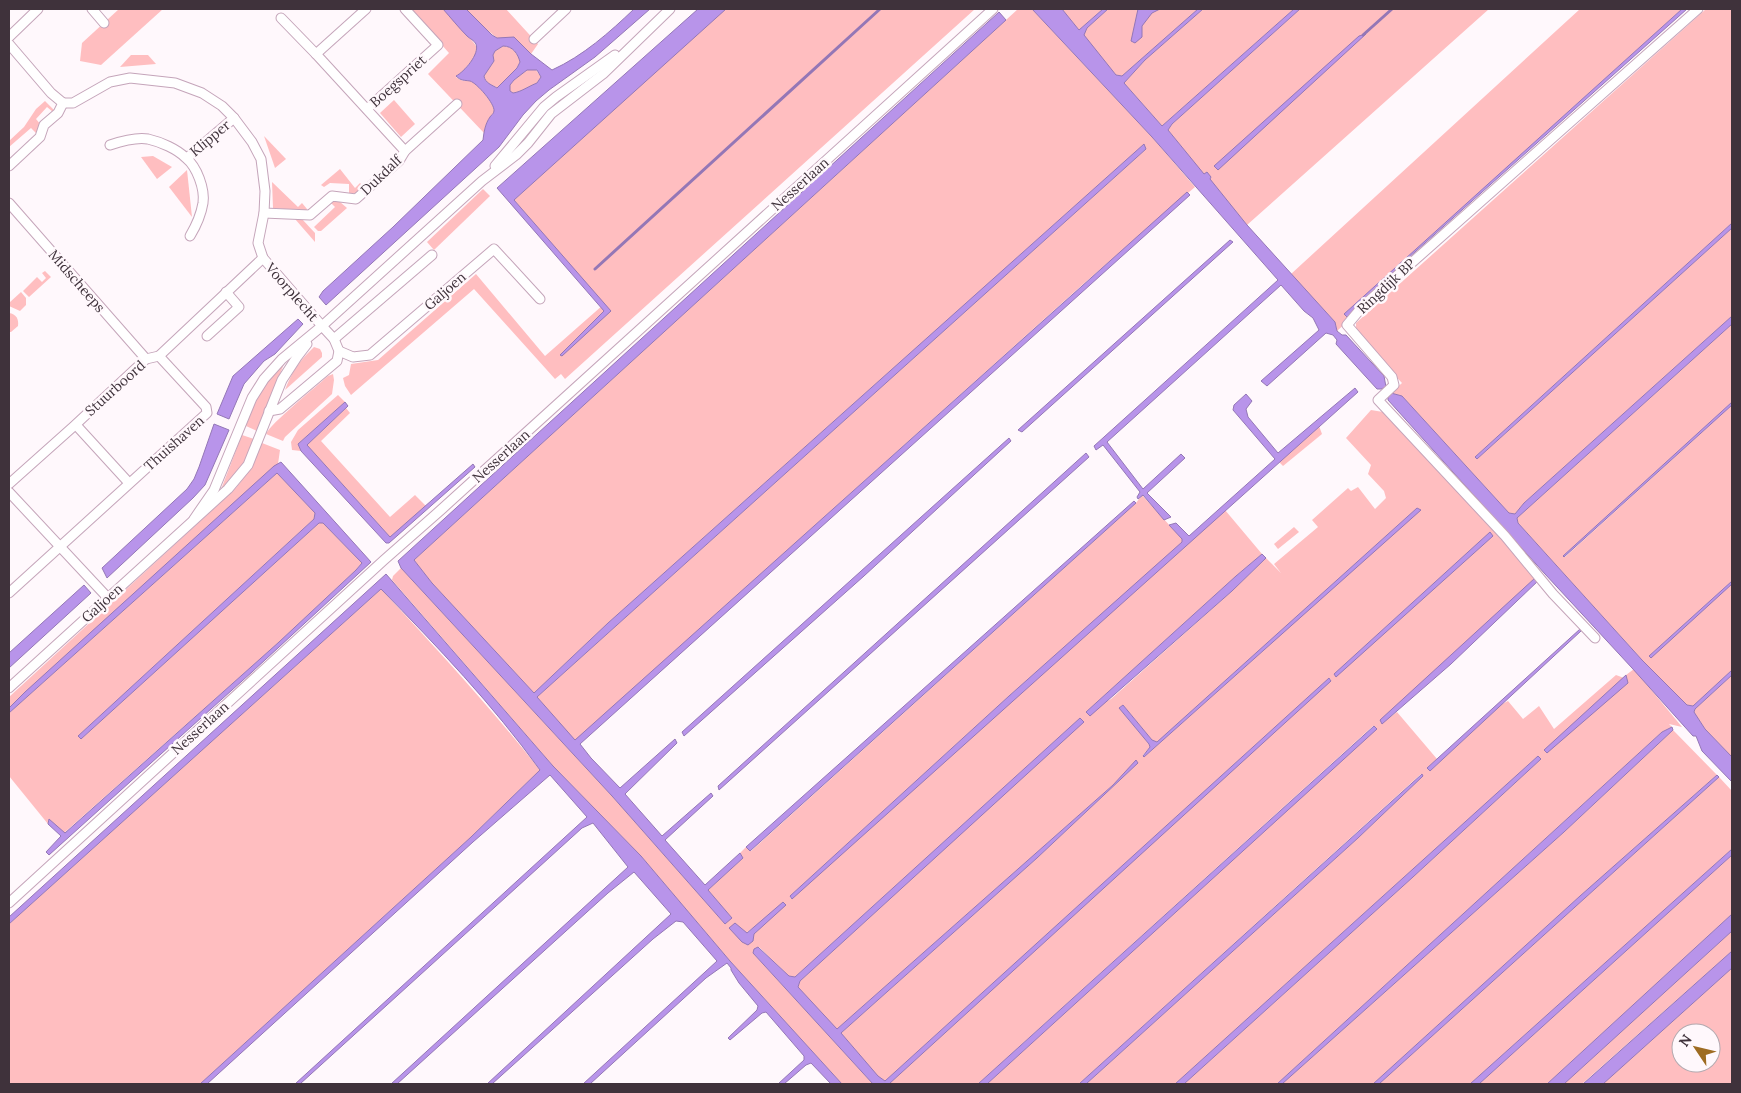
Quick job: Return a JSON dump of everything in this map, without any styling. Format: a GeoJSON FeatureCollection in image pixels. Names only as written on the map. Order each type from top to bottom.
{"type":"FeatureCollection","features":[{"type":"Feature","properties":{"kind":"street"},"geometry":{"type":"LineString","coordinates":[[9,37],[38,9]]}},
{"type":"Feature","properties":{"kind":"street"},"geometry":{"type":"LineString","coordinates":[[92,9],[104,23]]}},
{"type":"Feature","properties":{"kind":"street"},"geometry":{"type":"LineString","coordinates":[[316,54],[366,9]]}},
{"type":"Feature","properties":{"kind":"street","name":"Boegspriet"},"geometry":{"type":"LineString","coordinates":[[367,109],[438,44],[405,9]]}},
{"type":"Feature","properties":{"kind":"street"},"geometry":{"type":"LineString","coordinates":[[534,39],[566,9]]}},
{"type":"Feature","properties":{"kind":"street","name":"Galjoen"},"geometry":{"type":"LineString","coordinates":[[194,519],[214,490],[252,398],[264,379],[282,359],[322,326],[482,181],[544,107],[638,39],[670,9]]}},
{"type":"Feature","properties":{"kind":"street","name":"Nesserlaan"},"geometry":{"type":"LineString","coordinates":[[9,903],[992,9]]}},
{"type":"Feature","properties":{"kind":"street","name":"Ringdijk BP"},"geometry":{"type":"LineString","coordinates":[[1595,638],[1553,594],[1505,536],[1378,400],[1394,385],[1392,377],[1347,324],[1363,306],[1698,9]]}},
{"type":"Feature","properties":{"kind":"street","name":"Boegspriet"},"geometry":{"type":"LineString","coordinates":[[281,18],[405,151]]}},
{"type":"Feature","properties":{"kind":"street"},"geometry":{"type":"LineString","coordinates":[[9,44],[14,57],[63,103],[58,113],[44,126],[40,137],[9,166]]}},
{"type":"Feature","properties":{"kind":"street","name":"Voorplecht"},"geometry":{"type":"LineString","coordinates":[[63,103],[72,103],[110,82],[130,78],[175,83],[202,93],[222,106],[234,118],[252,142],[261,159],[265,191],[264,213],[258,243],[263,258],[322,326]]}},
{"type":"Feature","properties":{"kind":"street","name":"Dukdalf"},"geometry":{"type":"LineString","coordinates":[[264,213],[310,215],[332,196],[356,199],[399,161],[405,151],[457,104]]}},
{"type":"Feature","properties":{"kind":"street","name":"Klipper"},"geometry":{"type":"LineString","coordinates":[[186,158],[234,118]]}},
{"type":"Feature","properties":{"kind":"street"},"geometry":{"type":"LineString","coordinates":[[110,145],[128,140],[147,139],[166,145],[186,158],[197,172],[204,202],[197,224],[190,236]]}},
{"type":"Feature","properties":{"kind":"street","name":"Midscheeps"},"geometry":{"type":"LineString","coordinates":[[9,203],[146,359]]}},
{"type":"Feature","properties":{"kind":"street","name":"Galjoen"},"geometry":{"type":"LineString","coordinates":[[339,351],[353,357],[370,355],[494,249],[540,299]]}},
{"type":"Feature","properties":{"kind":"street"},"geometry":{"type":"LineString","coordinates":[[334,339],[432,255]]}},
{"type":"Feature","properties":{"kind":"street","name":"Voorplecht"},"geometry":{"type":"LineString","coordinates":[[224,293],[263,258]]}},
{"type":"Feature","properties":{"kind":"street"},"geometry":{"type":"LineString","coordinates":[[207,336],[239,307],[224,293]]}},
{"type":"Feature","properties":{"kind":"street","name":"Stuurboord"},"geometry":{"type":"LineString","coordinates":[[9,484],[76,425],[146,359],[160,356],[224,293]]}},
{"type":"Feature","properties":{"kind":"street"},"geometry":{"type":"LineString","coordinates":[[269,411],[280,409],[337,361],[339,351],[334,339],[322,326]]}},
{"type":"Feature","properties":{"kind":"street","name":"Galjoen"},"geometry":{"type":"LineString","coordinates":[[9,688],[228,489],[248,465],[282,380],[297,356],[322,326]]}},
{"type":"Feature","properties":{"kind":"street","name":"Thuishaven"},"geometry":{"type":"LineString","coordinates":[[9,594],[207,412],[206,407],[160,356]]}},
{"type":"Feature","properties":{"kind":"street"},"geometry":{"type":"LineString","coordinates":[[76,425],[128,483]]}},
{"type":"Feature","properties":{"kind":"street"},"geometry":{"type":"LineString","coordinates":[[9,492],[108,598]]}},
{"type":"Feature","properties":{"kind":"shaded area"},"geometry":{"type":"Polygon","coordinates":[[[119,9],[163,9],[101,65],[80,61],[82,43],[119,9]]]}},
{"type":"Feature","properties":{"kind":"shaded area"},"geometry":{"type":"Polygon","coordinates":[[[410,9],[443,9],[476,45],[476,52],[472,60],[456,77],[474,83],[492,104],[494,112],[484,133],[428,74],[449,53],[410,9]]]}},
{"type":"Feature","properties":{"kind":"shaded area"},"geometry":{"type":"Polygon","coordinates":[[[443,9],[466,9],[492,35],[497,38],[514,37],[531,54],[552,70],[585,51],[606,35],[634,9],[650,9],[595,57],[536,101],[499,147],[326,305],[319,297],[323,291],[483,140],[486,125],[494,108],[489,99],[477,86],[470,81],[461,80],[456,76],[467,67],[474,57],[477,48],[476,44],[443,9]],[[503,46],[495,51],[493,55],[494,61],[484,76],[487,82],[497,88],[517,68],[520,62],[518,56],[510,47],[503,46]],[[527,70],[514,80],[510,85],[510,91],[513,93],[537,83],[541,77],[537,70],[527,70]]]}},
{"type":"Feature","properties":{"kind":"shaded area"},"geometry":{"type":"Polygon","coordinates":[[[466,9],[506,9],[538,44],[531,54],[516,41],[497,38],[466,9]]]}},
{"type":"Feature","properties":{"kind":"shaded area"},"geometry":{"type":"Polygon","coordinates":[[[698,9],[726,9],[514,200],[611,311],[562,356],[560,355],[604,311],[497,188],[698,9]]]}},
{"type":"Feature","properties":{"kind":"shaded area"},"geometry":{"type":"Polygon","coordinates":[[[725,9],[975,9],[565,379],[561,374],[555,379],[474,289],[351,395],[345,386],[343,378],[349,375],[351,364],[378,360],[476,274],[545,356],[603,305],[514,200],[725,9]]]}},
{"type":"Feature","properties":{"kind":"shaded area"},"geometry":{"type":"Polygon","coordinates":[[[1018,9],[1032,9],[1152,137],[1195,187],[1081,286],[575,741],[537,697],[1146,149],[1143,145],[608,623],[534,693],[432,583],[414,560],[1018,9]]]}},
{"type":"Feature","properties":{"kind":"shaded area"},"geometry":{"type":"Polygon","coordinates":[[[1032,9],[1062,9],[1079,30],[1103,9],[1108,9],[1087,28],[1084,35],[1116,75],[1122,76],[1198,9],[1203,9],[1145,60],[1124,83],[1162,126],[1294,9],[1300,9],[1172,124],[1168,130],[1204,174],[1207,172],[1211,177],[1210,179],[1247,225],[1335,322],[1337,331],[1342,335],[1346,335],[1384,376],[1386,387],[1377,389],[1336,344],[1337,340],[1333,335],[1326,333],[1267,386],[1261,381],[1319,330],[1313,318],[1304,311],[1281,285],[1107,442],[1143,489],[1181,454],[1185,458],[1147,493],[1171,517],[1164,520],[1143,495],[1138,499],[1137,497],[1140,492],[1103,445],[1096,450],[1094,446],[1278,280],[1152,137],[1032,9]]]}},
{"type":"Feature","properties":{"kind":"shaded area"},"geometry":{"type":"Polygon","coordinates":[[[1062,9],[1103,9],[1079,30],[1062,9]]]}},
{"type":"Feature","properties":{"kind":"shaded area"},"geometry":{"type":"Polygon","coordinates":[[[1108,9],[1198,9],[1122,76],[1116,75],[1083,35],[1087,28],[1108,9]]]}},
{"type":"Feature","properties":{"kind":"shaded area"},"geometry":{"type":"Polygon","coordinates":[[[1138,9],[1160,9],[1152,13],[1142,26],[1142,37],[1135,43],[1131,41],[1138,9]]]}},
{"type":"Feature","properties":{"kind":"shaded area"},"geometry":{"type":"Polygon","coordinates":[[[1203,9],[1294,9],[1162,126],[1124,83],[1145,60],[1203,9]]]}},
{"type":"Feature","properties":{"kind":"shaded area"},"geometry":{"type":"Polygon","coordinates":[[[1300,9],[1489,9],[1247,225],[1209,179],[1211,177],[1204,175],[1168,130],[1172,124],[1300,9]]]}},
{"type":"Feature","properties":{"kind":"shaded area"},"geometry":{"type":"Polygon","coordinates":[[[1580,9],[1682,9],[1344,314],[1349,320],[1337,331],[1335,322],[1291,274],[1580,9]]]}},
{"type":"Feature","properties":{"kind":"shaded area"},"geometry":{"type":"Polygon","coordinates":[[[1682,9],[1687,9],[1406,260],[1347,317],[1344,314],[1682,9]]]}},
{"type":"Feature","properties":{"kind":"shaded area"},"geometry":{"type":"Polygon","coordinates":[[[1706,9],[1732,9],[1732,223],[1475,457],[1477,459],[1732,228],[1732,316],[1524,503],[1515,514],[1509,513],[1402,396],[1391,393],[1402,383],[1357,335],[1356,323],[1706,9]]]}},
{"type":"Feature","properties":{"kind":"shaded area"},"geometry":{"type":"Polygon","coordinates":[[[999,12],[1006,20],[414,560],[432,583],[534,693],[608,623],[1144,144],[1146,149],[537,697],[575,740],[1187,192],[1190,195],[580,744],[620,788],[675,739],[677,743],[625,794],[662,836],[711,793],[713,796],[665,840],[705,885],[740,853],[743,858],[708,890],[732,918],[725,924],[612,796],[401,568],[398,561],[999,12]]]}},
{"type":"Feature","properties":{"kind":"shaded area"},"geometry":{"type":"Polygon","coordinates":[[[1366,34],[1218,170],[1214,166],[1359,36],[1366,34]]]}},
{"type":"Feature","properties":{"kind":"shaded area"},"geometry":{"type":"Polygon","coordinates":[[[503,46],[510,47],[518,56],[520,62],[517,68],[498,88],[487,82],[484,76],[494,61],[493,55],[495,51],[503,46]]]}},
{"type":"Feature","properties":{"kind":"shaded area"},"geometry":{"type":"Polygon","coordinates":[[[131,55],[148,55],[156,64],[120,67],[131,55]]]}},
{"type":"Feature","properties":{"kind":"shaded area"},"geometry":{"type":"Polygon","coordinates":[[[527,70],[536,70],[541,77],[537,83],[513,93],[510,91],[510,85],[514,80],[527,70]]]}},
{"type":"Feature","properties":{"kind":"shaded area"},"geometry":{"type":"Polygon","coordinates":[[[394,100],[415,124],[401,137],[380,113],[394,100]]]}},
{"type":"Feature","properties":{"kind":"shaded area"},"geometry":{"type":"Polygon","coordinates":[[[45,101],[54,110],[53,112],[47,107],[36,119],[41,125],[37,134],[31,128],[9,147],[9,141],[24,127],[36,109],[45,101]]]}},
{"type":"Feature","properties":{"kind":"shaded area"},"geometry":{"type":"Polygon","coordinates":[[[264,136],[286,159],[275,168],[264,136]]]}},
{"type":"Feature","properties":{"kind":"shaded area"},"geometry":{"type":"Polygon","coordinates":[[[153,156],[172,167],[157,179],[141,157],[153,156]]]}},
{"type":"Feature","properties":{"kind":"shaded area"},"geometry":{"type":"Polygon","coordinates":[[[340,169],[355,188],[360,183],[364,187],[357,193],[349,193],[349,184],[330,183],[324,187],[321,185],[340,169]]]}},
{"type":"Feature","properties":{"kind":"shaded area"},"geometry":{"type":"Polygon","coordinates":[[[187,170],[192,217],[169,187],[187,170]]]}},
{"type":"Feature","properties":{"kind":"shaded area"},"geometry":{"type":"Polygon","coordinates":[[[272,182],[298,207],[302,203],[307,209],[306,211],[273,208],[272,182]]]}},
{"type":"Feature","properties":{"kind":"shaded area"},"geometry":{"type":"Polygon","coordinates":[[[483,189],[490,196],[434,250],[427,242],[483,189]]]}},
{"type":"Feature","properties":{"kind":"shaded area"},"geometry":{"type":"Polygon","coordinates":[[[335,200],[347,208],[321,231],[318,231],[314,227],[335,207],[331,203],[335,200]]]}},
{"type":"Feature","properties":{"kind":"shaded area"},"geometry":{"type":"Polygon","coordinates":[[[301,218],[315,233],[315,242],[295,219],[301,218]]]}},
{"type":"Feature","properties":{"kind":"shaded area"},"geometry":{"type":"Polygon","coordinates":[[[1732,223],[1732,228],[1477,459],[1475,457],[1732,223]]]}},
{"type":"Feature","properties":{"kind":"shaded area"},"geometry":{"type":"Polygon","coordinates":[[[1230,240],[1233,242],[1022,432],[1018,430],[1230,240]]]}},
{"type":"Feature","properties":{"kind":"shaded area"},"geometry":{"type":"Polygon","coordinates":[[[45,271],[51,277],[29,297],[23,291],[37,277],[42,282],[46,278],[42,273],[45,271]]]}},
{"type":"Feature","properties":{"kind":"shaded area"},"geometry":{"type":"Polygon","coordinates":[[[21,292],[26,298],[26,305],[20,311],[9,306],[9,303],[21,292]]]}},
{"type":"Feature","properties":{"kind":"shaded area"},"geometry":{"type":"Polygon","coordinates":[[[9,313],[15,316],[18,321],[18,326],[11,332],[9,332],[9,313]]]}},
{"type":"Feature","properties":{"kind":"shaded area"},"geometry":{"type":"Polygon","coordinates":[[[1732,316],[1732,324],[1517,518],[1518,523],[1642,660],[1687,705],[1693,706],[1732,670],[1732,675],[1694,712],[1705,729],[1732,757],[1732,782],[1702,751],[1696,736],[1693,736],[1545,574],[1388,400],[1388,396],[1391,393],[1402,396],[1509,513],[1515,514],[1524,503],[1732,316]]]}},
{"type":"Feature","properties":{"kind":"shaded area"},"geometry":{"type":"Polygon","coordinates":[[[298,319],[303,324],[275,354],[264,361],[244,384],[229,419],[217,414],[233,376],[298,319]]]}},
{"type":"Feature","properties":{"kind":"shaded area"},"geometry":{"type":"Polygon","coordinates":[[[1732,324],[1732,402],[1563,556],[1565,557],[1732,405],[1732,581],[1649,656],[1651,657],[1732,584],[1732,670],[1693,706],[1687,705],[1642,660],[1518,523],[1517,518],[1732,324]]]}},
{"type":"Feature","properties":{"kind":"shaded area"},"geometry":{"type":"Polygon","coordinates":[[[314,347],[320,349],[322,357],[285,390],[296,367],[314,347]]]}},
{"type":"Feature","properties":{"kind":"shaded area"},"geometry":{"type":"Polygon","coordinates":[[[284,364],[257,431],[246,426],[259,392],[284,364]]]}},
{"type":"Feature","properties":{"kind":"shaded area"},"geometry":{"type":"Polygon","coordinates":[[[333,374],[332,394],[285,437],[283,441],[266,434],[294,405],[328,376],[333,374]]]}},
{"type":"Feature","properties":{"kind":"shaded area"},"geometry":{"type":"Polygon","coordinates":[[[1355,388],[1358,392],[792,899],[790,896],[1009,696],[1182,542],[1182,539],[1169,525],[1176,523],[1189,536],[1275,459],[1233,410],[1234,405],[1246,394],[1252,401],[1246,409],[1248,417],[1278,453],[1355,388]]]}},
{"type":"Feature","properties":{"kind":"shaded area"},"geometry":{"type":"Polygon","coordinates":[[[338,395],[345,402],[298,444],[301,451],[292,450],[291,442],[298,430],[338,395]]]}},
{"type":"Feature","properties":{"kind":"shaded area"},"geometry":{"type":"Polygon","coordinates":[[[345,402],[348,406],[307,445],[390,537],[473,464],[475,467],[389,543],[386,543],[301,451],[298,444],[345,402]]]}},
{"type":"Feature","properties":{"kind":"shaded area"},"geometry":{"type":"Polygon","coordinates":[[[1732,402],[1732,405],[1563,556],[1732,402]]]}},
{"type":"Feature","properties":{"kind":"shaded area"},"geometry":{"type":"Polygon","coordinates":[[[346,408],[350,413],[321,441],[390,517],[415,495],[426,506],[390,537],[307,445],[346,408]]]}},
{"type":"Feature","properties":{"kind":"shaded area"},"geometry":{"type":"Polygon","coordinates":[[[1371,410],[1383,412],[1497,532],[1535,578],[1382,723],[1397,712],[1437,759],[1427,768],[1430,771],[1502,704],[1508,701],[1523,719],[1539,706],[1554,729],[1616,675],[1624,678],[1544,751],[1628,683],[1626,675],[1634,669],[1682,727],[1669,724],[1672,727],[1662,732],[1277,1084],[1184,1084],[1541,759],[1538,756],[1175,1084],[1086,1084],[1358,838],[1423,776],[1421,774],[1079,1084],[987,1084],[1376,729],[1373,726],[978,1084],[889,1084],[1331,680],[1329,678],[885,1081],[878,1077],[841,1033],[1037,858],[1138,763],[1136,761],[1113,785],[836,1030],[798,987],[800,981],[1083,722],[1080,718],[795,977],[789,976],[759,947],[753,953],[873,1084],[842,1084],[730,961],[641,856],[553,766],[392,580],[393,576],[401,568],[612,796],[725,924],[732,918],[708,890],[743,858],[740,853],[746,847],[751,851],[1136,503],[1142,495],[1183,542],[1009,696],[790,896],[791,899],[1225,510],[1262,554],[1086,712],[1111,699],[1232,591],[1266,558],[1281,573],[1274,564],[1318,527],[1312,520],[1348,488],[1351,491],[1358,487],[1375,509],[1386,498],[1384,491],[1368,474],[1371,465],[1346,438],[1371,410]],[[1417,508],[1157,742],[1152,740],[1123,705],[1119,708],[1149,744],[1150,747],[1143,755],[1144,757],[1420,510],[1417,508]],[[1489,533],[1334,674],[1336,676],[1493,536],[1489,533]],[[785,904],[746,933],[735,923],[742,941],[754,934],[785,904]]]}},
{"type":"Feature","properties":{"kind":"shaded area"},"geometry":{"type":"Polygon","coordinates":[[[214,424],[229,430],[205,485],[107,578],[102,568],[187,489],[194,479],[214,424]]]}},
{"type":"Feature","properties":{"kind":"shaded area"},"geometry":{"type":"Polygon","coordinates":[[[1319,426],[1322,434],[1283,466],[1279,462],[1319,426]]]}},
{"type":"Feature","properties":{"kind":"shaded area"},"geometry":{"type":"Polygon","coordinates":[[[242,435],[254,439],[244,463],[220,492],[242,435]]]}},
{"type":"Feature","properties":{"kind":"shaded area"},"geometry":{"type":"Polygon","coordinates":[[[1009,438],[1011,441],[864,576],[684,736],[682,732],[1009,438]]]}},
{"type":"Feature","properties":{"kind":"shaded area"},"geometry":{"type":"Polygon","coordinates":[[[262,443],[280,450],[278,464],[9,708],[9,697],[233,491],[250,468],[262,443]]]}},
{"type":"Feature","properties":{"kind":"shaded area"},"geometry":{"type":"Polygon","coordinates":[[[1086,453],[1089,457],[719,790],[718,786],[1086,453]]]}},
{"type":"Feature","properties":{"kind":"shaded area"},"geometry":{"type":"Polygon","coordinates":[[[281,462],[371,562],[49,855],[46,852],[61,836],[48,824],[49,819],[65,833],[279,642],[362,563],[323,523],[319,523],[81,739],[78,736],[314,519],[315,513],[277,473],[9,713],[9,708],[25,692],[274,466],[281,462]]]}},
{"type":"Feature","properties":{"kind":"shaded area"},"geometry":{"type":"Polygon","coordinates":[[[277,473],[315,513],[314,519],[78,736],[81,739],[319,523],[323,523],[362,563],[279,642],[64,833],[49,819],[48,824],[9,776],[9,713],[277,473]]]}},
{"type":"Feature","properties":{"kind":"shaded area"},"geometry":{"type":"Polygon","coordinates":[[[1134,501],[1136,503],[750,851],[746,847],[1134,501]]]}},
{"type":"Feature","properties":{"kind":"shaded area"},"geometry":{"type":"Polygon","coordinates":[[[1417,508],[1421,510],[1143,756],[1150,747],[1149,744],[1119,708],[1123,705],[1152,740],[1157,742],[1417,508]]]}},
{"type":"Feature","properties":{"kind":"shaded area"},"geometry":{"type":"Polygon","coordinates":[[[1294,527],[1299,532],[1278,549],[1274,544],[1294,527]]]}},
{"type":"Feature","properties":{"kind":"shaded area"},"geometry":{"type":"Polygon","coordinates":[[[1490,532],[1493,536],[1336,677],[1334,674],[1490,532]]]}},
{"type":"Feature","properties":{"kind":"shaded area"},"geometry":{"type":"Polygon","coordinates":[[[1262,554],[1266,558],[1232,591],[1090,716],[1086,712],[1236,576],[1262,554]]]}},
{"type":"Feature","properties":{"kind":"shaded area"},"geometry":{"type":"Polygon","coordinates":[[[386,574],[553,766],[641,856],[730,961],[842,1084],[831,1084],[811,1063],[784,1084],[778,1084],[804,1060],[804,1056],[766,1012],[762,1013],[730,1040],[728,1038],[757,1010],[758,1006],[739,983],[727,963],[706,978],[590,1084],[583,1084],[717,961],[683,922],[676,921],[653,939],[492,1084],[487,1084],[671,914],[634,872],[608,893],[397,1084],[391,1084],[628,867],[593,823],[582,828],[300,1084],[295,1084],[587,817],[550,775],[473,842],[207,1084],[200,1084],[471,837],[540,770],[464,676],[381,589],[9,924],[9,917],[386,574]]]}},
{"type":"Feature","properties":{"kind":"shaded area"},"geometry":{"type":"Polygon","coordinates":[[[1535,578],[1539,580],[1451,664],[1382,724],[1380,720],[1535,578]]]}},
{"type":"Feature","properties":{"kind":"shaded area"},"geometry":{"type":"Polygon","coordinates":[[[1732,581],[1732,584],[1651,658],[1649,656],[1732,581]]]}},
{"type":"Feature","properties":{"kind":"shaded area"},"geometry":{"type":"Polygon","coordinates":[[[84,585],[91,593],[9,668],[9,653],[84,585]]]}},
{"type":"Feature","properties":{"kind":"shaded area"},"geometry":{"type":"Polygon","coordinates":[[[381,589],[502,723],[540,770],[471,837],[200,1084],[9,1084],[9,924],[381,589]]]}},
{"type":"Feature","properties":{"kind":"shaded area"},"geometry":{"type":"Polygon","coordinates":[[[1580,629],[1581,631],[1430,771],[1427,768],[1580,629]]]}},
{"type":"Feature","properties":{"kind":"shaded area"},"geometry":{"type":"Polygon","coordinates":[[[1626,675],[1628,683],[1547,753],[1544,750],[1626,675]]]}},
{"type":"Feature","properties":{"kind":"shaded area"},"geometry":{"type":"Polygon","coordinates":[[[1732,675],[1732,757],[1705,729],[1694,712],[1732,675]]]}},
{"type":"Feature","properties":{"kind":"shaded area"},"geometry":{"type":"Polygon","coordinates":[[[1329,678],[1331,681],[889,1084],[873,1084],[753,953],[754,949],[758,947],[789,976],[795,977],[1080,718],[1084,722],[800,981],[798,987],[837,1029],[1113,785],[1136,760],[1138,763],[1037,858],[841,1033],[878,1076],[885,1081],[1329,678]]]}},
{"type":"Feature","properties":{"kind":"shaded area"},"geometry":{"type":"Polygon","coordinates":[[[1374,726],[1377,729],[987,1084],[978,1084],[1374,726]]]}},
{"type":"Feature","properties":{"kind":"shaded area"},"geometry":{"type":"Polygon","coordinates":[[[1672,727],[1673,730],[1564,832],[1282,1084],[1277,1084],[1662,732],[1672,727]]]}},
{"type":"Feature","properties":{"kind":"shaded area"},"geometry":{"type":"Polygon","coordinates":[[[1673,730],[1717,775],[1580,896],[1373,1084],[1282,1084],[1564,832],[1673,730]]]}},
{"type":"Feature","properties":{"kind":"shaded area"},"geometry":{"type":"Polygon","coordinates":[[[1538,756],[1541,759],[1184,1084],[1175,1084],[1538,756]]]}},
{"type":"Feature","properties":{"kind":"shaded area"},"geometry":{"type":"Polygon","coordinates":[[[1422,774],[1423,776],[1358,838],[1086,1084],[1079,1084],[1422,774]]]}},
{"type":"Feature","properties":{"kind":"shaded area"},"geometry":{"type":"Polygon","coordinates":[[[1717,775],[1719,777],[1379,1084],[1373,1084],[1580,896],[1717,775]]]}},
{"type":"Feature","properties":{"kind":"shaded area"},"geometry":{"type":"Polygon","coordinates":[[[1719,777],[1732,791],[1732,849],[1470,1084],[1379,1084],[1719,777]]]}},
{"type":"Feature","properties":{"kind":"shaded area"},"geometry":{"type":"Polygon","coordinates":[[[1732,849],[1732,855],[1479,1084],[1470,1084],[1732,849]]]}},
{"type":"Feature","properties":{"kind":"shaded area"},"geometry":{"type":"Polygon","coordinates":[[[1732,855],[1732,914],[1547,1084],[1479,1084],[1732,855]]]}},
{"type":"Feature","properties":{"kind":"shaded area"},"geometry":{"type":"Polygon","coordinates":[[[783,902],[786,905],[754,934],[753,941],[748,945],[742,942],[729,928],[735,923],[747,933],[783,902]]]}},
{"type":"Feature","properties":{"kind":"shaded area"},"geometry":{"type":"Polygon","coordinates":[[[1732,914],[1732,931],[1564,1084],[1547,1084],[1732,914]]]}},
{"type":"Feature","properties":{"kind":"shaded area"},"geometry":{"type":"Polygon","coordinates":[[[1732,931],[1732,951],[1582,1084],[1564,1084],[1732,931]]]}},
{"type":"Feature","properties":{"kind":"shaded area"},"geometry":{"type":"Polygon","coordinates":[[[1732,951],[1732,968],[1603,1084],[1583,1084],[1732,951]]]}},
{"type":"Feature","properties":{"kind":"shaded area"},"geometry":{"type":"Polygon","coordinates":[[[1732,968],[1732,1084],[1603,1084],[1732,968]]]}},
{"type":"Feature","properties":{"kind":"waterway"},"geometry":{"type":"LineString","coordinates":[[595,269],[880,9]]}},
{"type":"Feature","properties":{"kind":"waterway"},"geometry":{"type":"LineString","coordinates":[[1363,35],[1392,9]]}}]}
